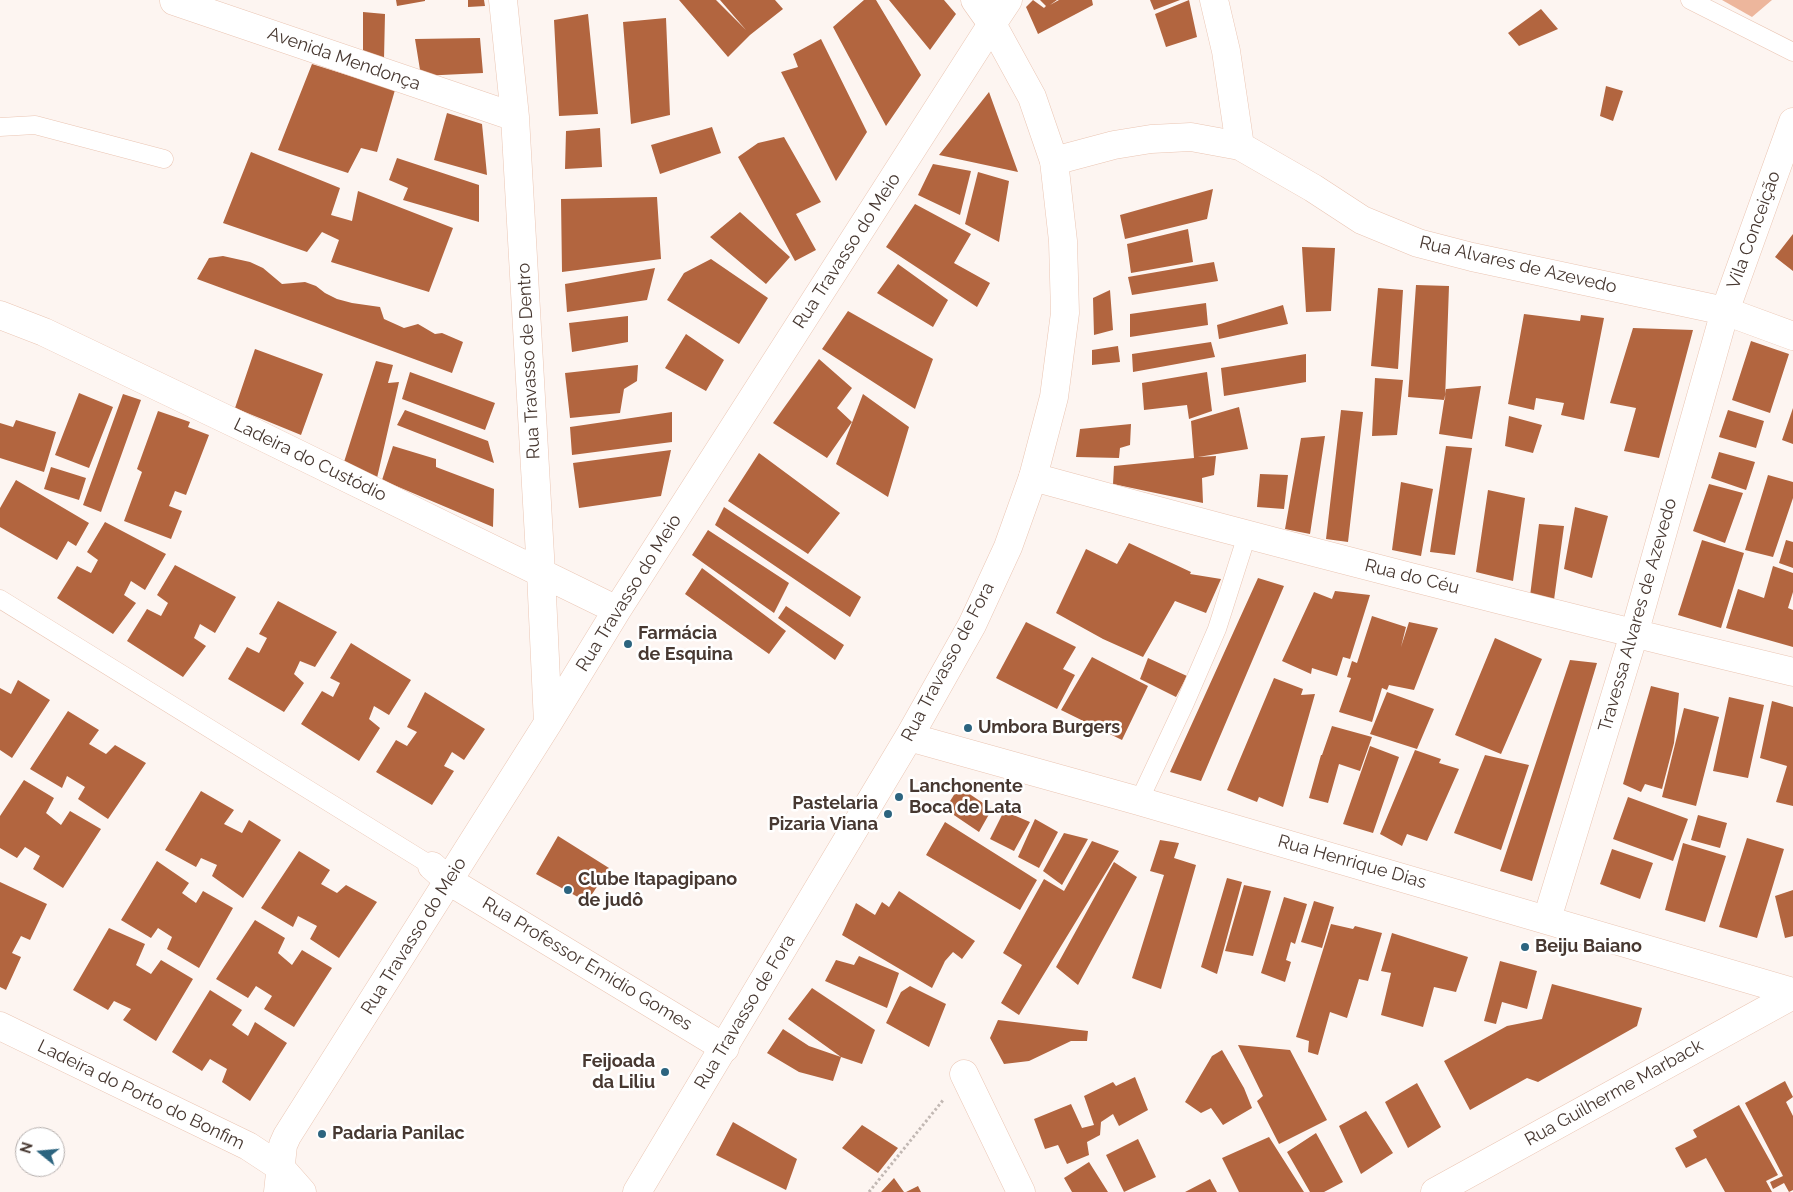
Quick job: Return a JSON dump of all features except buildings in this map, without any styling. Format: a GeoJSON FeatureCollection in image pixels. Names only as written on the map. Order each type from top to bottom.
{"type":"FeatureCollection","features":[{"type":"Feature","properties":{"kind":"street","name":"Rua Travasso de Fora"},"geometry":{"type":"LineString","coordinates":[[637,1192],[725,1048],[909,737],[972,625],[1008,547],[1033,478],[1054,397],[1065,312],[1063,241],[1054,161],[1032,97],[992,24],[974,0]]}},
{"type":"Feature","properties":{"kind":"street","name":"Rua Travasso do Meio"},"geometry":{"type":"LineString","coordinates":[[279,1180],[283,1145],[287,1136],[441,874],[548,723],[617,610],[1008,0]]}},
{"type":"Feature","properties":{"kind":"street"},"geometry":{"type":"LineString","coordinates":[[1214,0],[1226,51],[1240,146]]}},
{"type":"Feature","properties":{"kind":"street","name":"Avenida Mendonça"},"geometry":{"type":"LineString","coordinates":[[174,1],[515,117]]}},
{"type":"Feature","properties":{"kind":"street","name":"Rua Travasso de Dentro"},"geometry":{"type":"LineString","coordinates":[[507,3],[542,573],[548,723]]}},
{"type":"Feature","properties":{"kind":"street","name":"Vila Conceição"},"geometry":{"type":"LineString","coordinates":[[1725,311],[1793,122]]}},
{"type":"Feature","properties":{"kind":"street","name":"Rua Alvares de Azevedo"},"geometry":{"type":"LineString","coordinates":[[1054,161],[1114,145],[1151,139],[1191,137],[1240,146],[1313,188],[1362,220],[1418,243],[1472,257],[1725,311],[1793,336]]}},
{"type":"Feature","properties":{"kind":"street","name":"Travessa Alvares de Azevedo"},"geometry":{"type":"LineString","coordinates":[[1547,919],[1634,634],[1725,311]]}},
{"type":"Feature","properties":{"kind":"street","name":"Ladeira do Custódio"},"geometry":{"type":"LineString","coordinates":[[0,315],[44,332],[243,427],[617,610]]}},
{"type":"Feature","properties":{"kind":"street","name":"Rua do Céu"},"geometry":{"type":"LineString","coordinates":[[1033,478],[1634,634],[1793,672]]}},
{"type":"Feature","properties":{"kind":"street","name":"Rua Henrique Dias"},"geometry":{"type":"LineString","coordinates":[[909,737],[1139,801],[1547,919],[1793,993]]}},
{"type":"Feature","properties":{"kind":"street","name":"Rua Professor Emidio Gomes"},"geometry":{"type":"LineString","coordinates":[[441,874],[725,1048]]}},
{"type":"Feature","properties":{"kind":"street","name":"Rua Guilherme Marback"},"geometry":{"type":"LineString","coordinates":[[1435,1192],[1793,993]]}},
{"type":"Feature","properties":{"kind":"street","name":"Ladeira do Porto do Bonfim"},"geometry":{"type":"LineString","coordinates":[[0,1026],[248,1146],[279,1180],[302,1192]]}},
{"type":"Feature","properties":{"kind":"street"},"geometry":{"type":"LineString","coordinates":[[964,1074],[1022,1192]]}},
{"type":"Feature","properties":{"kind":"lane"},"geometry":{"type":"LineString","coordinates":[[1690,0],[1793,52]]}},
{"type":"Feature","properties":{"kind":"lane"},"geometry":{"type":"LineString","coordinates":[[0,127],[35,125],[164,159]]}},
{"type":"Feature","properties":{"kind":"lane"},"geometry":{"type":"LineString","coordinates":[[1139,801],[1217,629],[1247,535]]}},
{"type":"Feature","properties":{"kind":"lane"},"geometry":{"type":"LineString","coordinates":[[0,599],[441,874]]}},
{"type":"Feature","properties":{"kind":"path"},"geometry":{"type":"LineString","coordinates":[[869,1192],[964,1074]]}},
{"type":"Feature","properties":{"kind":"shaded area"},"geometry":{"type":"Polygon","coordinates":[[[1722,0],[1772,0],[1752,17],[1722,0]]]}},
{"type":"Feature","properties":{"kind":"place","name":"Farmácia de Esquina"},"geometry":{"type":"Point","coordinates":[628,644]}},
{"type":"Feature","properties":{"kind":"place","name":"Umbora Burgers"},"geometry":{"type":"Point","coordinates":[968,728]}},
{"type":"Feature","properties":{"kind":"place","name":"Lanchonente Boca de Lata"},"geometry":{"type":"Point","coordinates":[899,797]}},
{"type":"Feature","properties":{"kind":"place","name":"Pastelaria Pizaria Viana"},"geometry":{"type":"Point","coordinates":[888,814]}},
{"type":"Feature","properties":{"kind":"place","name":"Clube Itapagipano de judô"},"geometry":{"type":"Point","coordinates":[568,890]}},
{"type":"Feature","properties":{"kind":"place","name":"Beiju Baiano"},"geometry":{"type":"Point","coordinates":[1525,947]}},
{"type":"Feature","properties":{"kind":"place","name":"Feijoada da Liliu"},"geometry":{"type":"Point","coordinates":[665,1072]}},
{"type":"Feature","properties":{"kind":"place","name":"Padaria Panilac"},"geometry":{"type":"Point","coordinates":[322,1134]}}]}
